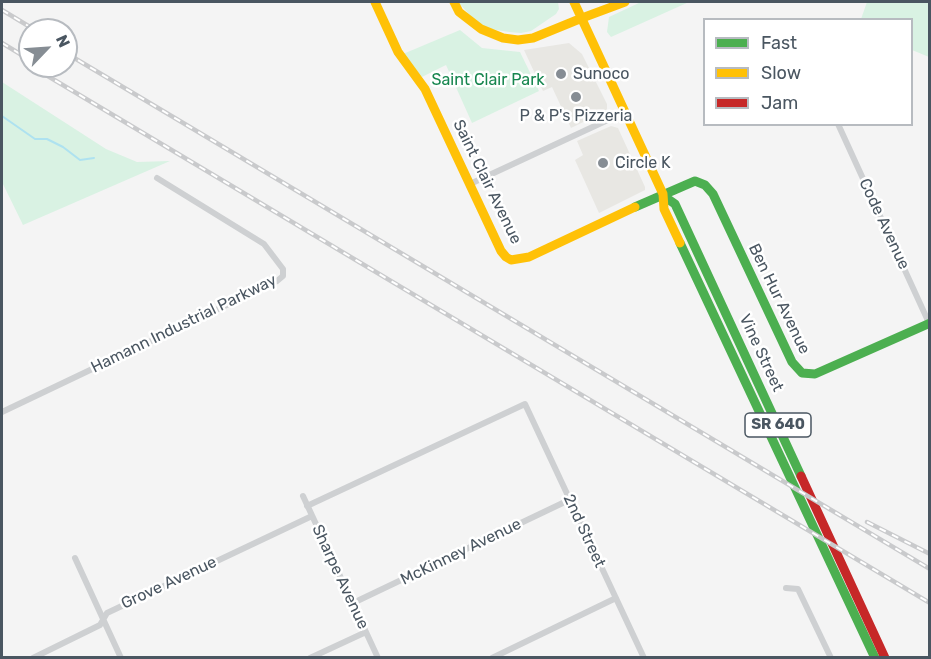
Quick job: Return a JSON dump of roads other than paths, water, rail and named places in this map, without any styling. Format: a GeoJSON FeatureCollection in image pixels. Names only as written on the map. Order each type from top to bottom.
{"type":"FeatureCollection","features":[{"type":"Feature","properties":{"kind":"main road","name":"Saint Clair Avenue"},"geometry":{"type":"LineString","coordinates":[[375,2],[398,52],[425,89],[501,251],[512,260],[529,257],[664,196]]}},
{"type":"Feature","properties":{"kind":"main road"},"geometry":{"type":"LineString","coordinates":[[453,2],[459,12],[481,29],[510,39],[533,38],[625,2]]}},
{"type":"Feature","properties":{"kind":"main road","name":"Vine Street"},"geometry":{"type":"LineString","coordinates":[[574,2],[664,196],[664,209],[875,657]]}},
{"type":"Feature","properties":{"kind":"main road"},"geometry":{"type":"LineString","coordinates":[[582,18],[603,2]]}},
{"type":"Feature","properties":{"kind":"main road","name":"Ben Hur Avenue"},"geometry":{"type":"LineString","coordinates":[[664,196],[695,181],[705,185],[713,194],[792,362],[802,373],[815,374],[929,323]]}},
{"type":"Feature","properties":{"kind":"main road","name":"Vine Street"},"geometry":{"type":"LineString","coordinates":[[664,196],[675,204],[885,657]]}},
{"type":"Feature","properties":{"kind":"street"},"geometry":{"type":"LineString","coordinates":[[470,184],[625,112]]}},
{"type":"Feature","properties":{"kind":"street","name":"Code Avenue"},"geometry":{"type":"LineString","coordinates":[[839,126],[929,323]]}},
{"type":"Feature","properties":{"kind":"street","name":"Hamann Industrial Parkway"},"geometry":{"type":"LineString","coordinates":[[2,412],[278,281],[283,276],[283,268],[264,244],[157,178]]}},
{"type":"Feature","properties":{"kind":"street","name":"2nd Street"},"geometry":{"type":"LineString","coordinates":[[307,506],[525,404],[644,657]]}},
{"type":"Feature","properties":{"kind":"street","name":"Sharpe Avenue"},"geometry":{"type":"LineString","coordinates":[[303,496],[378,657]]}},
{"type":"Feature","properties":{"kind":"street","name":"McKinney Avenue"},"geometry":{"type":"LineString","coordinates":[[353,603],[569,500]]}},
{"type":"Feature","properties":{"kind":"street","name":"Grove Avenue"},"geometry":{"type":"LineString","coordinates":[[33,657],[100,625],[107,613],[312,516]]}},
{"type":"Feature","properties":{"kind":"street"},"geometry":{"type":"LineString","coordinates":[[75,558],[121,657]]}},
{"type":"Feature","properties":{"kind":"street"},"geometry":{"type":"LineString","coordinates":[[786,588],[798,589],[831,657]]}},
{"type":"Feature","properties":{"kind":"street"},"geometry":{"type":"LineString","coordinates":[[492,657],[616,598]]}},
{"type":"Feature","properties":{"kind":"street"},"geometry":{"type":"LineString","coordinates":[[310,657],[366,632]]}},
{"type":"Feature","properties":{"kind":"waterway"},"geometry":{"type":"LineString","coordinates":[[2,116],[35,139],[47,139],[63,147],[80,160],[94,158]]}},
{"type":"Feature","properties":{"kind":"railway"},"geometry":{"type":"LineString","coordinates":[[2,10],[18,20]]}},
{"type":"Feature","properties":{"kind":"railway"},"geometry":{"type":"LineString","coordinates":[[2,43],[18,53]]}},
{"type":"Feature","properties":{"kind":"railway"},"geometry":{"type":"LineString","coordinates":[[78,60],[930,569]]}},
{"type":"Feature","properties":{"kind":"railway"},"geometry":{"type":"LineString","coordinates":[[51,78],[930,603]]}},
{"type":"Feature","properties":{"kind":"railway"},"geometry":{"type":"LineString","coordinates":[[867,522],[930,554]]}},
{"type":"Feature","properties":{"kind":"place","name":"Sunoco"},"geometry":{"type":"Point","coordinates":[561,74]}},
{"type":"Feature","properties":{"kind":"place","name":"P & P's Pizzeria"},"geometry":{"type":"Point","coordinates":[576,97]}},
{"type":"Feature","properties":{"kind":"place","name":"Circle K"},"geometry":{"type":"Point","coordinates":[603,163]}},
{"type":"Feature","properties":{"kind":"park label","name":"Saint Clair Park"},"geometry":{"type":"Point","coordinates":[488,80]}}]}
